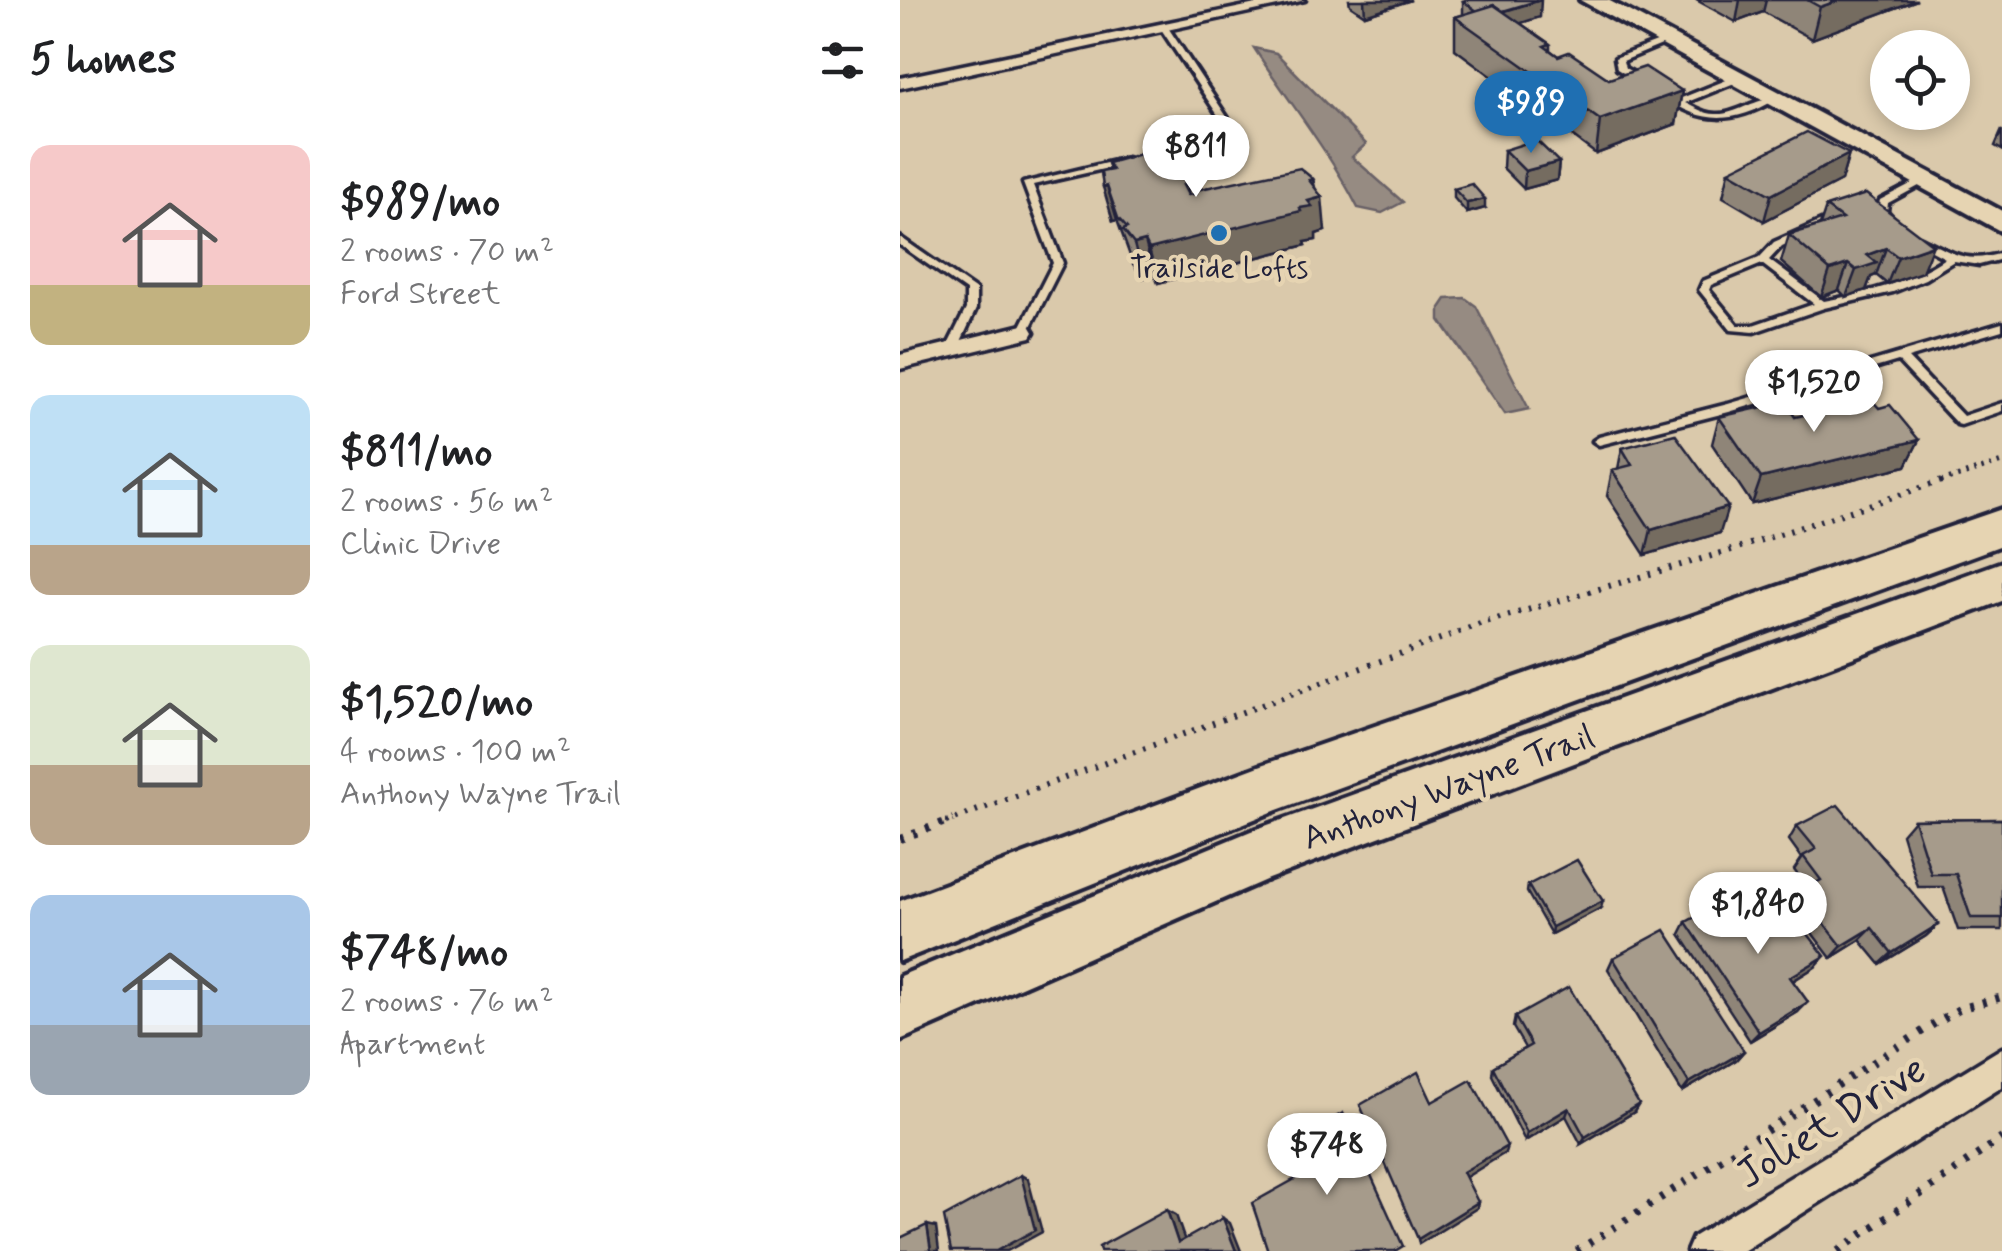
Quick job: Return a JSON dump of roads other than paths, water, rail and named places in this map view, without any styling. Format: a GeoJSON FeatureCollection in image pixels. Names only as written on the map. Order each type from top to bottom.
{"type":"FeatureCollection","features":[{"type":"Feature","properties":{"kind":"highway","name":"Anthony Wayne Trail"},"geometry":{"type":"LineString","coordinates":[[900,930],[1262,790],[2002,527]]}},
{"type":"Feature","properties":{"kind":"highway","name":"Anthony Wayne Trail"},"geometry":{"type":"LineString","coordinates":[[900,1008],[1251,858],[2002,581]]}},
{"type":"Feature","properties":{"kind":"main road"},"geometry":{"type":"LineString","coordinates":[[1591,0],[2002,224]]}},
{"type":"Feature","properties":{"kind":"street"},"geometry":{"type":"LineString","coordinates":[[900,83],[1297,0]]}},
{"type":"Feature","properties":{"kind":"street"},"geometry":{"type":"LineString","coordinates":[[900,362],[1023,332]]}},
{"type":"Feature","properties":{"kind":"street","name":"Joliet Drive"},"geometry":{"type":"LineString","coordinates":[[1707,1251],[2002,1066]]}},
{"type":"Feature","properties":{"kind":"lane"},"geometry":{"type":"LineString","coordinates":[[1023,332],[1058,263],[1028,182],[1230,139],[1233,132],[1165,29]]}},
{"type":"Feature","properties":{"kind":"lane"},"geometry":{"type":"LineString","coordinates":[[1665,42],[1618,60],[1622,69],[1705,119],[1722,118],[1771,100]]}},
{"type":"Feature","properties":{"kind":"lane"},"geometry":{"type":"LineString","coordinates":[[1678,103],[1734,80]]}},
{"type":"Feature","properties":{"kind":"lane"},"geometry":{"type":"LineString","coordinates":[[1870,206],[1923,181]]}},
{"type":"Feature","properties":{"kind":"lane"},"geometry":{"type":"LineString","coordinates":[[1884,202],[1882,212],[1892,221],[1951,260],[1988,262],[2002,256]]}},
{"type":"Feature","properties":{"kind":"lane"},"geometry":{"type":"LineString","coordinates":[[1843,214],[1778,244],[1763,260],[1716,278],[1704,290],[1735,328],[1754,329],[1928,276],[1951,260]]}},
{"type":"Feature","properties":{"kind":"lane"},"geometry":{"type":"LineString","coordinates":[[900,240],[971,290],[971,309],[952,350]]}},
{"type":"Feature","properties":{"kind":"lane"},"geometry":{"type":"LineString","coordinates":[[1763,260],[1822,306]]}},
{"type":"Feature","properties":{"kind":"lane"},"geometry":{"type":"LineString","coordinates":[[1598,441],[2002,326]]}},
{"type":"Feature","properties":{"kind":"lane"},"geometry":{"type":"LineString","coordinates":[[1900,357],[1961,420],[2002,407]]}},
{"type":"Feature","properties":{"kind":"place","name":"Trailside Lofts"},"geometry":{"type":"Point","coordinates":[1219,233]}}]}
